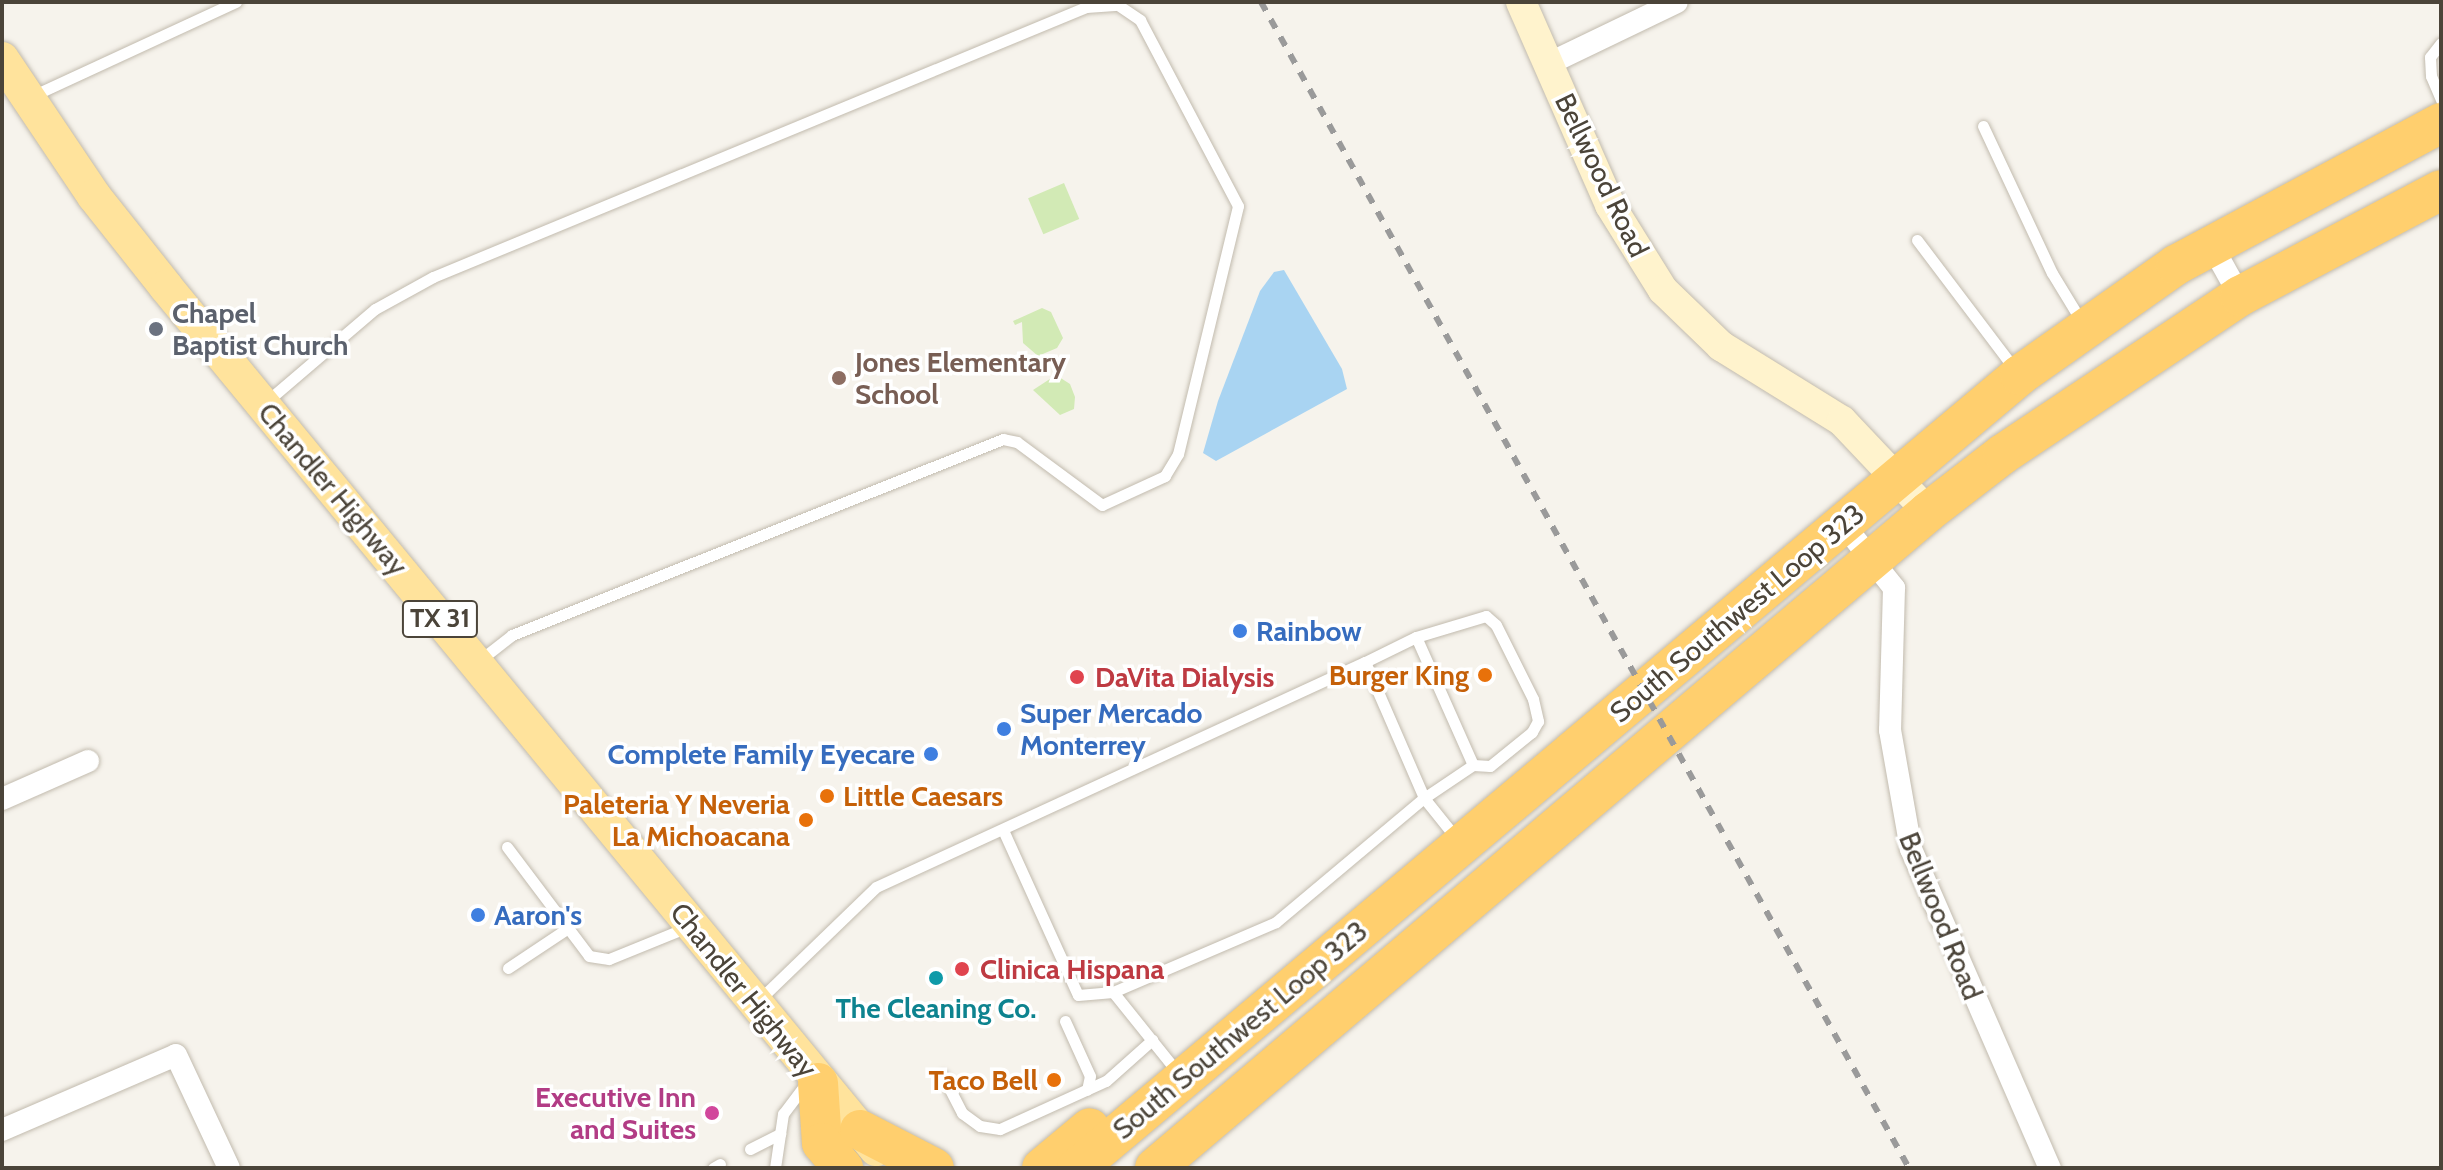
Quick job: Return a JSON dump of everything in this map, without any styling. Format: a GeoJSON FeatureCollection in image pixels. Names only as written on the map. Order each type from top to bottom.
{"type":"FeatureCollection","features":[{"type":"Feature","properties":{"kind":"highway","name":"South Southwest Loop 323"},"geometry":{"type":"LineString","coordinates":[[1077,1168],[1173,1084],[2020,375],[2085,328],[2212,246],[2441,123]]}},
{"type":"Feature","properties":{"kind":"highway","name":"South Southwest Loop 323"},"geometry":{"type":"LineString","coordinates":[[1155,1168],[1928,512],[2070,405],[2240,296],[2441,190]]}},
{"type":"Feature","properties":{"kind":"highway"},"geometry":{"type":"LineString","coordinates":[[815,1079],[822,1143],[843,1168]]}},
{"type":"Feature","properties":{"kind":"highway"},"geometry":{"type":"LineString","coordinates":[[1042,1168],[1118,1105],[1173,1084]]}},
{"type":"Feature","properties":{"kind":"highway"},"geometry":{"type":"LineString","coordinates":[[860,1130],[934,1168]]}},
{"type":"Feature","properties":{"kind":"main road","name":"Chandler Highway"},"geometry":{"type":"LineString","coordinates":[[2,59],[102,207],[756,1003],[815,1079],[892,1168]]}},
{"type":"Feature","properties":{"kind":"street","name":"Bellwood Road"},"geometry":{"type":"LineString","coordinates":[[1521,2],[1616,218],[1663,290],[1721,346],[1842,421],[1928,512]]}},
{"type":"Feature","properties":{"kind":"street"},"geometry":{"type":"LineString","coordinates":[[1548,64],[1677,2]]}},
{"type":"Feature","properties":{"kind":"street"},"geometry":{"type":"LineString","coordinates":[[2212,246],[2240,296]]}},
{"type":"Feature","properties":{"kind":"street","name":"Bellwood Road"},"geometry":{"type":"LineString","coordinates":[[1843,524],[1890,577],[1896,603],[1890,730],[1911,849],[2050,1168]]}},
{"type":"Feature","properties":{"kind":"street"},"geometry":{"type":"LineString","coordinates":[[2,799],[88,761]]}},
{"type":"Feature","properties":{"kind":"street"},"geometry":{"type":"LineString","coordinates":[[2,1130],[176,1055],[229,1168]]}},
{"type":"Feature","properties":{"kind":"lane"},"geometry":{"type":"LineString","coordinates":[[27,98],[236,2]]}},
{"type":"Feature","properties":{"kind":"lane"},"geometry":{"type":"LineString","coordinates":[[263,405],[375,309],[433,277],[1086,7],[1118,5],[1140,20],[1238,206],[1178,454],[1165,476],[1102,505],[1017,442],[1003,439],[512,635],[477,664]]}},
{"type":"Feature","properties":{"kind":"lane"},"geometry":{"type":"LineString","coordinates":[[2441,43],[2430,57],[2431,76],[2441,100]]}},
{"type":"Feature","properties":{"kind":"lane"},"geometry":{"type":"LineString","coordinates":[[1983,126],[2052,273],[2085,328]]}},
{"type":"Feature","properties":{"kind":"lane"},"geometry":{"type":"LineString","coordinates":[[1917,240],[2020,375]]}},
{"type":"Feature","properties":{"kind":"lane"},"geometry":{"type":"LineString","coordinates":[[756,1003],[876,887],[1416,637],[1486,616],[1496,625],[1533,699],[1538,721],[1532,732],[1490,766],[1473,765],[1424,798],[1286,916],[1113,992],[1078,995],[1003,830]]}},
{"type":"Feature","properties":{"kind":"lane"},"geometry":{"type":"LineString","coordinates":[[1416,637],[1473,765]]}},
{"type":"Feature","properties":{"kind":"lane"},"geometry":{"type":"LineString","coordinates":[[1365,662],[1424,798],[1461,845]]}},
{"type":"Feature","properties":{"kind":"lane"},"geometry":{"type":"LineString","coordinates":[[507,847],[589,956],[609,959],[692,925]]}},
{"type":"Feature","properties":{"kind":"lane"},"geometry":{"type":"LineString","coordinates":[[508,968],[568,928]]}},
{"type":"Feature","properties":{"kind":"lane"},"geometry":{"type":"LineString","coordinates":[[1113,992],[1152,1040],[1173,1084]]}},
{"type":"Feature","properties":{"kind":"lane"},"geometry":{"type":"LineString","coordinates":[[1065,1021],[1090,1076],[1087,1090]]}},
{"type":"Feature","properties":{"kind":"lane"},"geometry":{"type":"LineString","coordinates":[[943,1076],[962,1113],[993,1129],[1008,1127],[1106,1081],[1152,1040]]}},
{"type":"Feature","properties":{"kind":"lane"},"geometry":{"type":"LineString","coordinates":[[775,1168],[783,1114],[815,1079]]}},
{"type":"Feature","properties":{"kind":"lane"},"geometry":{"type":"LineString","coordinates":[[750,1149],[780,1134]]}},
{"type":"Feature","properties":{"kind":"green space"},"geometry":{"type":"Polygon","coordinates":[[[1064,183],[1079,219],[1043,234],[1028,198],[1064,183]]]}},
{"type":"Feature","properties":{"kind":"green space"},"geometry":{"type":"Polygon","coordinates":[[[1042,308],[1051,312],[1063,338],[1057,348],[1038,356],[1023,343],[1022,322],[1015,325],[1013,321],[1042,308]]]}},
{"type":"Feature","properties":{"kind":"green space"},"geometry":{"type":"Polygon","coordinates":[[[1056,375],[1070,384],[1075,397],[1074,409],[1060,415],[1033,390],[1056,375]]]}},
{"type":"Feature","properties":{"kind":"water"},"geometry":{"type":"Polygon","coordinates":[[[1284,270],[1342,369],[1347,389],[1216,461],[1203,453],[1218,401],[1260,291],[1274,272],[1284,270]]]}},
{"type":"Feature","properties":{"kind":"railway"},"geometry":{"type":"LineString","coordinates":[[1261,2],[1909,1168]]}},
{"type":"Feature","properties":{"kind":"place","name":"Chapel Baptist Church"},"geometry":{"type":"Point","coordinates":[156,329]}},
{"type":"Feature","properties":{"kind":"place","name":"Jones Elementary School"},"geometry":{"type":"Point","coordinates":[839,378]}},
{"type":"Feature","properties":{"kind":"place","name":"Rainbow"},"geometry":{"type":"Point","coordinates":[1240,631]}},
{"type":"Feature","properties":{"kind":"place","name":"Burger King"},"geometry":{"type":"Point","coordinates":[1485,675]}},
{"type":"Feature","properties":{"kind":"place","name":"DaVita Dialysis"},"geometry":{"type":"Point","coordinates":[1077,677]}},
{"type":"Feature","properties":{"kind":"place","name":"Super Mercado Monterrey"},"geometry":{"type":"Point","coordinates":[1004,729]}},
{"type":"Feature","properties":{"kind":"place","name":"Complete Family Eyecare"},"geometry":{"type":"Point","coordinates":[931,754]}},
{"type":"Feature","properties":{"kind":"place","name":"Little Caesars"},"geometry":{"type":"Point","coordinates":[827,796]}},
{"type":"Feature","properties":{"kind":"place","name":"Paleteria Y Neveria La Michoacana"},"geometry":{"type":"Point","coordinates":[806,820]}},
{"type":"Feature","properties":{"kind":"place","name":"Aaron's"},"geometry":{"type":"Point","coordinates":[478,915]}},
{"type":"Feature","properties":{"kind":"place","name":"Clinica Hispana"},"geometry":{"type":"Point","coordinates":[962,969]}},
{"type":"Feature","properties":{"kind":"place","name":"The Cleaning Co."},"geometry":{"type":"Point","coordinates":[936,978]}},
{"type":"Feature","properties":{"kind":"place","name":"Taco Bell"},"geometry":{"type":"Point","coordinates":[1054,1080]}},
{"type":"Feature","properties":{"kind":"place","name":"Executive Inn and Suites"},"geometry":{"type":"Point","coordinates":[712,1113]}}]}
